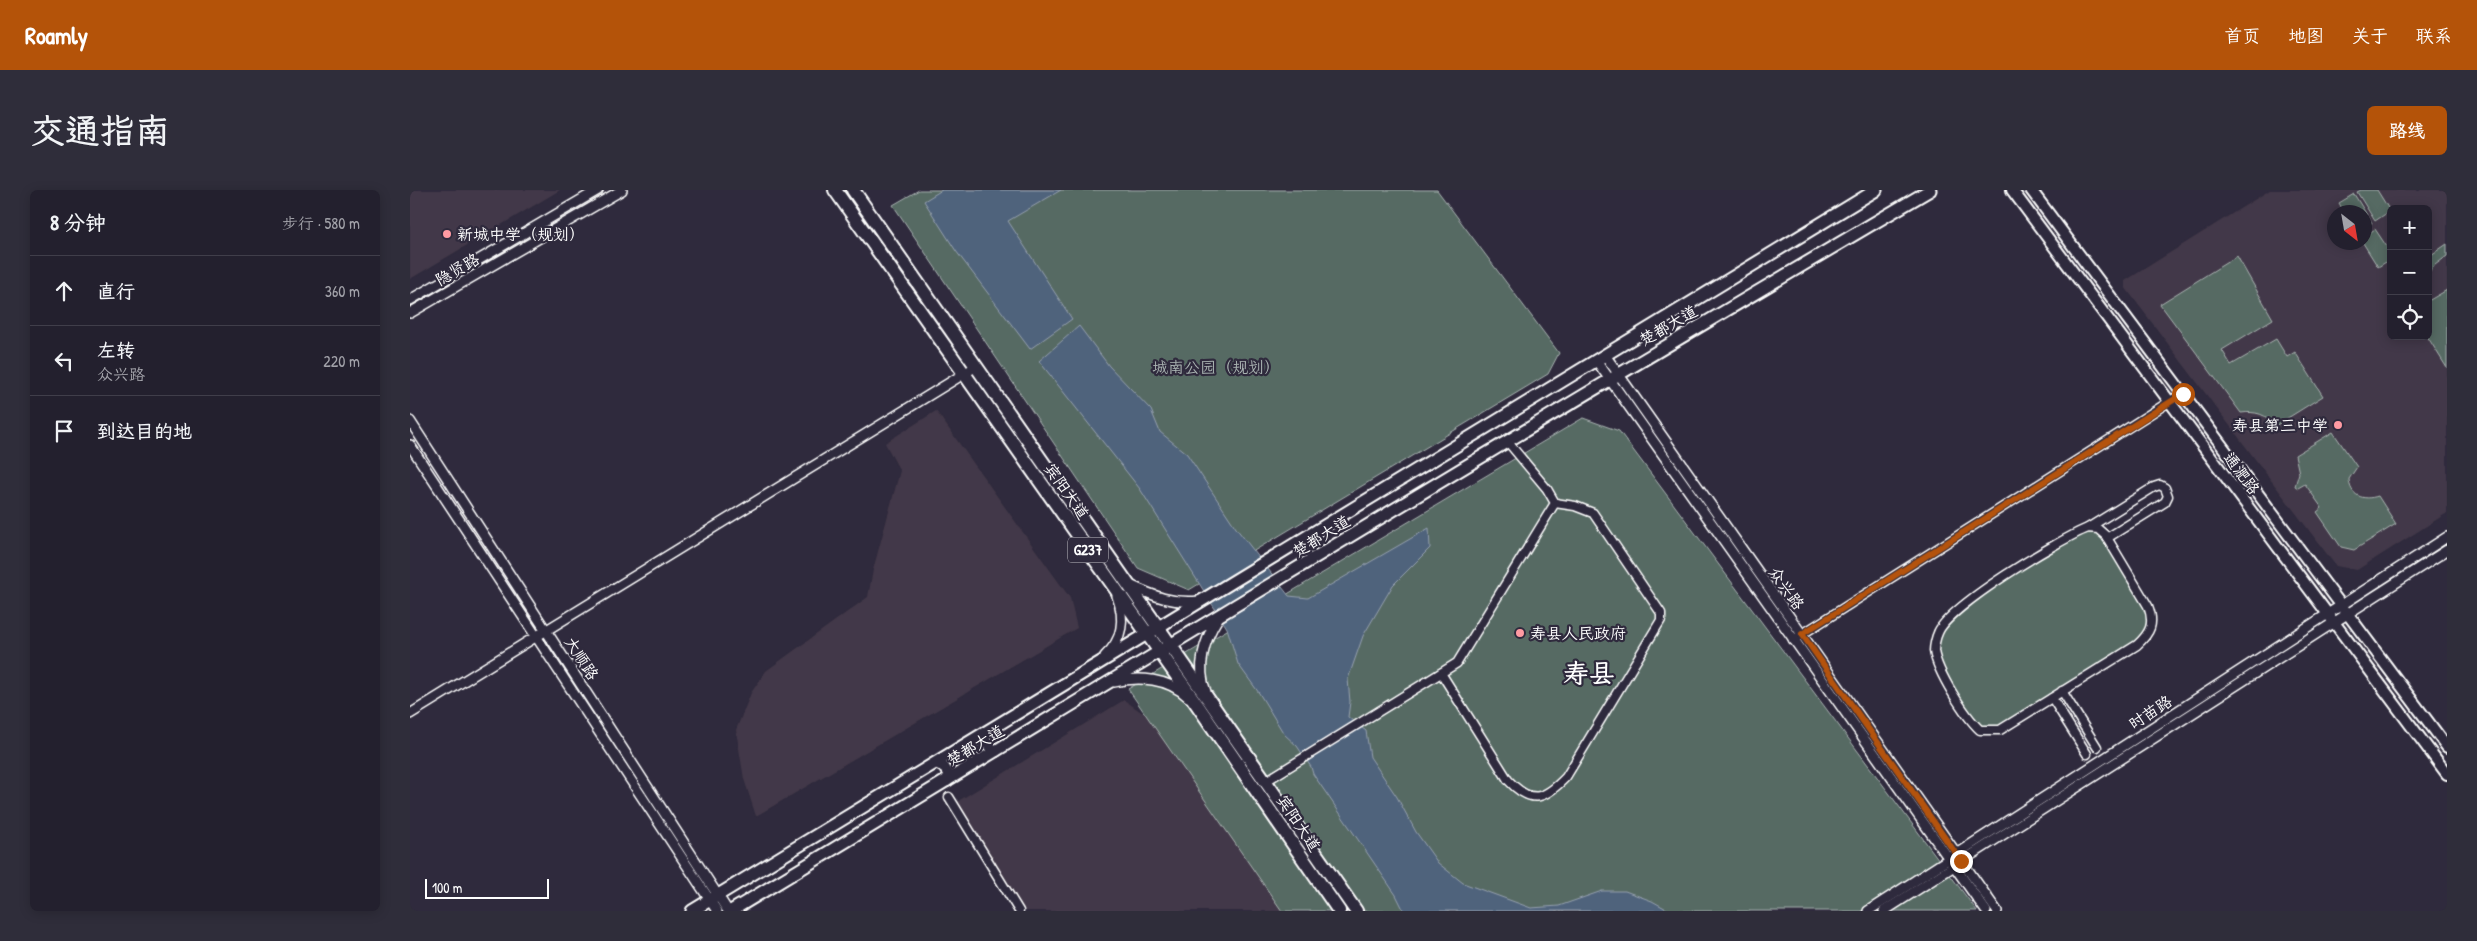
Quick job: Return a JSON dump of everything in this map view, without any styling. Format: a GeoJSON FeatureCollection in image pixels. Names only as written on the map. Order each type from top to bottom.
{"type":"FeatureCollection","features":[{"type":"Feature","properties":{"kind":"highway","name":"宾阳大道"},"geometry":{"type":"LineString","coordinates":[[835,190],[970,370]]}},
{"type":"Feature","properties":{"kind":"highway","name":"宾阳大道"},"geometry":{"type":"LineString","coordinates":[[853,190],[970,370],[1204,704],[1339,911]]}},
{"type":"Feature","properties":{"kind":"highway","name":"宾阳大道"},"geometry":{"type":"LineString","coordinates":[[1204,704],[1266,782],[1356,911]]}},
{"type":"Feature","properties":{"kind":"main road","name":"楚都大道"},"geometry":{"type":"LineString","coordinates":[[692,911],[1876,190]]}},
{"type":"Feature","properties":{"kind":"main road","name":"楚都大道"},"geometry":{"type":"LineString","coordinates":[[729,911],[1291,574],[1609,379],[1930,190]]}},
{"type":"Feature","properties":{"kind":"main road","name":"通淝路"},"geometry":{"type":"LineString","coordinates":[[2012,190],[2447,774]]}},
{"type":"Feature","properties":{"kind":"main road","name":"通淝路"},"geometry":{"type":"LineString","coordinates":[[2031,190],[2447,747]]}},
{"type":"Feature","properties":{"kind":"main road"},"geometry":{"type":"LineString","coordinates":[[985,732],[985,741],[990,748],[996,751]]}},
{"type":"Feature","properties":{"kind":"main road"},"geometry":{"type":"LineString","coordinates":[[936,763],[944,766],[949,775],[947,781]]}},
{"type":"Feature","properties":{"kind":"street","name":"隐贤路"},"geometry":{"type":"LineString","coordinates":[[410,300],[598,190]]}},
{"type":"Feature","properties":{"kind":"street","name":"隐贤路"},"geometry":{"type":"LineString","coordinates":[[410,313],[622,190]]}},
{"type":"Feature","properties":{"kind":"street","name":"众兴路"},"geometry":{"type":"LineString","coordinates":[[1601,358],[1609,379],[1794,640],[1997,911]]}},
{"type":"Feature","properties":{"kind":"street","name":"众兴路"},"geometry":{"type":"LineString","coordinates":[[1601,358],[1802,634],[1956,858],[1986,911]]}},
{"type":"Feature","properties":{"kind":"street"},"geometry":{"type":"LineString","coordinates":[[410,714],[547,632],[970,370]]}},
{"type":"Feature","properties":{"kind":"street"},"geometry":{"type":"LineString","coordinates":[[1794,640],[2183,394]]}},
{"type":"Feature","properties":{"kind":"street","name":"大顺路"},"geometry":{"type":"LineString","coordinates":[[410,421],[729,911]]}},
{"type":"Feature","properties":{"kind":"street"},"geometry":{"type":"LineString","coordinates":[[1441,673],[1508,780],[1517,791],[1537,798],[1547,794],[1566,777],[1661,620],[1661,613],[1593,513],[1575,506],[1555,503],[1547,490],[1507,441]]}},
{"type":"Feature","properties":{"kind":"street","name":"大顺路"},"geometry":{"type":"LineString","coordinates":[[410,445],[717,911]]}},
{"type":"Feature","properties":{"kind":"street"},"geometry":{"type":"LineString","coordinates":[[2088,528],[2098,529],[2108,538],[2148,606],[2152,616],[2152,626],[2137,645],[2000,730],[1980,730],[1943,676],[1934,651],[1938,631],[1954,613],[2004,576],[2088,528],[2154,487],[2160,485],[2165,488],[2168,496],[2163,503],[2108,538]]}},
{"type":"Feature","properties":{"kind":"street"},"geometry":{"type":"LineString","coordinates":[[1266,782],[1290,765],[1457,663],[1555,503]]}},
{"type":"Feature","properties":{"kind":"street","name":"时苗路"},"geometry":{"type":"LineString","coordinates":[[2345,610],[2447,537]]}},
{"type":"Feature","properties":{"kind":"street","name":"时苗路"},"geometry":{"type":"LineString","coordinates":[[1868,911],[1956,858],[2345,610],[2447,550]]}},
{"type":"Feature","properties":{"kind":"street"},"geometry":{"type":"LineString","coordinates":[[1095,666],[1108,653],[1121,633],[1123,620],[1116,580],[1162,599],[1184,603],[1203,600]]}},
{"type":"Feature","properties":{"kind":"street"},"geometry":{"type":"LineString","coordinates":[[1204,704],[1201,670],[1205,646],[1219,617]]}},
{"type":"Feature","properties":{"kind":"street"},"geometry":{"type":"LineString","coordinates":[[1108,683],[1126,679],[1160,681],[1204,704]]}},
{"type":"Feature","properties":{"kind":"street"},"geometry":{"type":"LineString","coordinates":[[2062,692],[2097,747]]}},
{"type":"Feature","properties":{"kind":"street"},"geometry":{"type":"LineString","coordinates":[[2052,698],[2087,754]]}},
{"type":"Feature","properties":{"kind":"street"},"geometry":{"type":"LineString","coordinates":[[949,797],[1019,911]]}},
{"type":"Feature","properties":{"kind":"street","name":"时苗路"},"geometry":{"type":"LineString","coordinates":[[1884,911],[1956,858]]}},
{"type":"Feature","properties":{"kind":"shaded area","name":"新城中学（规划）"},"geometry":{"type":"Polygon","coordinates":[[[410,190],[560,190],[410,279],[410,190]]]}},
{"type":"Feature","properties":{"kind":"shaded area","name":"寿县第三中学"},"geometry":{"type":"Polygon","coordinates":[[[2270,190],[2447,190],[2447,513],[2357,570],[2336,566],[2125,287],[2125,281],[2270,190]]]}},
{"type":"Feature","properties":{"kind":"shaded area"},"geometry":{"type":"Polygon","coordinates":[[[936,411],[1070,598],[1077,628],[756,816],[744,779],[736,730],[751,693],[766,671],[868,597],[873,570],[900,471],[885,443],[936,411]]]}},
{"type":"Feature","properties":{"kind":"shaded area"},"geometry":{"type":"Polygon","coordinates":[[[1124,700],[1167,730],[1294,911],[1021,911],[955,803],[1124,700]]]}},
{"type":"Feature","properties":{"kind":"green space","name":"城南公园（规划）"},"geometry":{"type":"Polygon","coordinates":[[[919,190],[1437,190],[1559,353],[1548,374],[1189,590],[1138,568],[893,205],[919,190]]]}},
{"type":"Feature","properties":{"kind":"green space"},"geometry":{"type":"Polygon","coordinates":[[[2361,190],[2377,190],[2387,206],[2387,213],[2375,221],[2372,216],[2372,205],[2365,205],[2357,192],[2361,190]]]}},
{"type":"Feature","properties":{"kind":"green space"},"geometry":{"type":"Polygon","coordinates":[[[2354,194],[2361,205],[2340,205],[2339,203],[2354,194]]]}},
{"type":"Feature","properties":{"kind":"green space"},"geometry":{"type":"Polygon","coordinates":[[[2375,229],[2387,247],[2387,261],[2378,267],[2367,250],[2372,250],[2372,231],[2375,229]]]}},
{"type":"Feature","properties":{"kind":"green space"},"geometry":{"type":"Polygon","coordinates":[[[2447,244],[2447,256],[2432,269],[2432,254],[2447,244]]]}},
{"type":"Feature","properties":{"kind":"green space"},"geometry":{"type":"Polygon","coordinates":[[[2237,256],[2273,319],[2222,350],[2231,365],[2276,339],[2287,357],[2295,352],[2323,396],[2275,426],[2260,414],[2251,412],[2241,413],[2160,304],[2237,256]]]}},
{"type":"Feature","properties":{"kind":"green space"},"geometry":{"type":"Polygon","coordinates":[[[2447,290],[2447,368],[2430,340],[2432,340],[2432,299],[2447,290]]]}},
{"type":"Feature","properties":{"kind":"green space"},"geometry":{"type":"Polygon","coordinates":[[[1583,418],[1619,431],[1977,911],[1282,911],[1128,689],[1583,418]]]}},
{"type":"Feature","properties":{"kind":"green space"},"geometry":{"type":"Polygon","coordinates":[[[2333,432],[2357,467],[2349,479],[2352,490],[2362,497],[2378,496],[2396,524],[2354,550],[2341,547],[2317,512],[2322,508],[2305,484],[2298,488],[2295,486],[2299,473],[2295,455],[2333,432]]]}},
{"type":"Feature","properties":{"kind":"green space"},"geometry":{"type":"Polygon","coordinates":[[[2090,531],[2098,532],[2106,540],[2147,608],[2150,626],[2137,643],[2000,727],[1983,729],[1978,726],[1944,671],[1937,652],[1940,637],[1952,620],[1971,603],[2018,569],[2077,535],[2090,531]]]}},
{"type":"Feature","properties":{"kind":"water"},"geometry":{"type":"Polygon","coordinates":[[[942,190],[1061,190],[1008,221],[1072,319],[1030,349],[956,251],[924,201],[942,190]]]}},
{"type":"Feature","properties":{"kind":"water"},"geometry":{"type":"Polygon","coordinates":[[[1079,326],[1109,366],[1151,410],[1160,432],[1187,454],[1236,528],[1289,596],[1308,598],[1429,528],[1430,548],[1393,585],[1363,636],[1348,679],[1350,702],[1348,717],[1366,731],[1370,757],[1397,797],[1416,832],[1438,863],[1463,883],[1531,908],[1559,906],[1602,891],[1625,891],[1652,901],[1670,911],[1404,911],[1396,895],[1313,774],[1311,767],[1297,746],[1284,734],[1259,693],[1238,664],[1227,628],[1140,489],[1039,361],[1079,326]]]}},
{"type":"Feature","properties":{"kind":"place","name":"新城中学（规划）"},"geometry":{"type":"Point","coordinates":[447,234]}},
{"type":"Feature","properties":{"kind":"place","name":"寿县第三中学"},"geometry":{"type":"Point","coordinates":[2338,425]}},
{"type":"Feature","properties":{"kind":"place","name":"寿县人民政府"},"geometry":{"type":"Point","coordinates":[1520,633]}},
{"type":"Feature","properties":{"kind":"district","name":"寿县"},"geometry":{"type":"Point","coordinates":[1589,673]}},
{"type":"Feature","properties":{"kind":"route"},"geometry":{"type":"LineString","coordinates":[[1961,861],[1802,634],[2183,394]]}}]}
